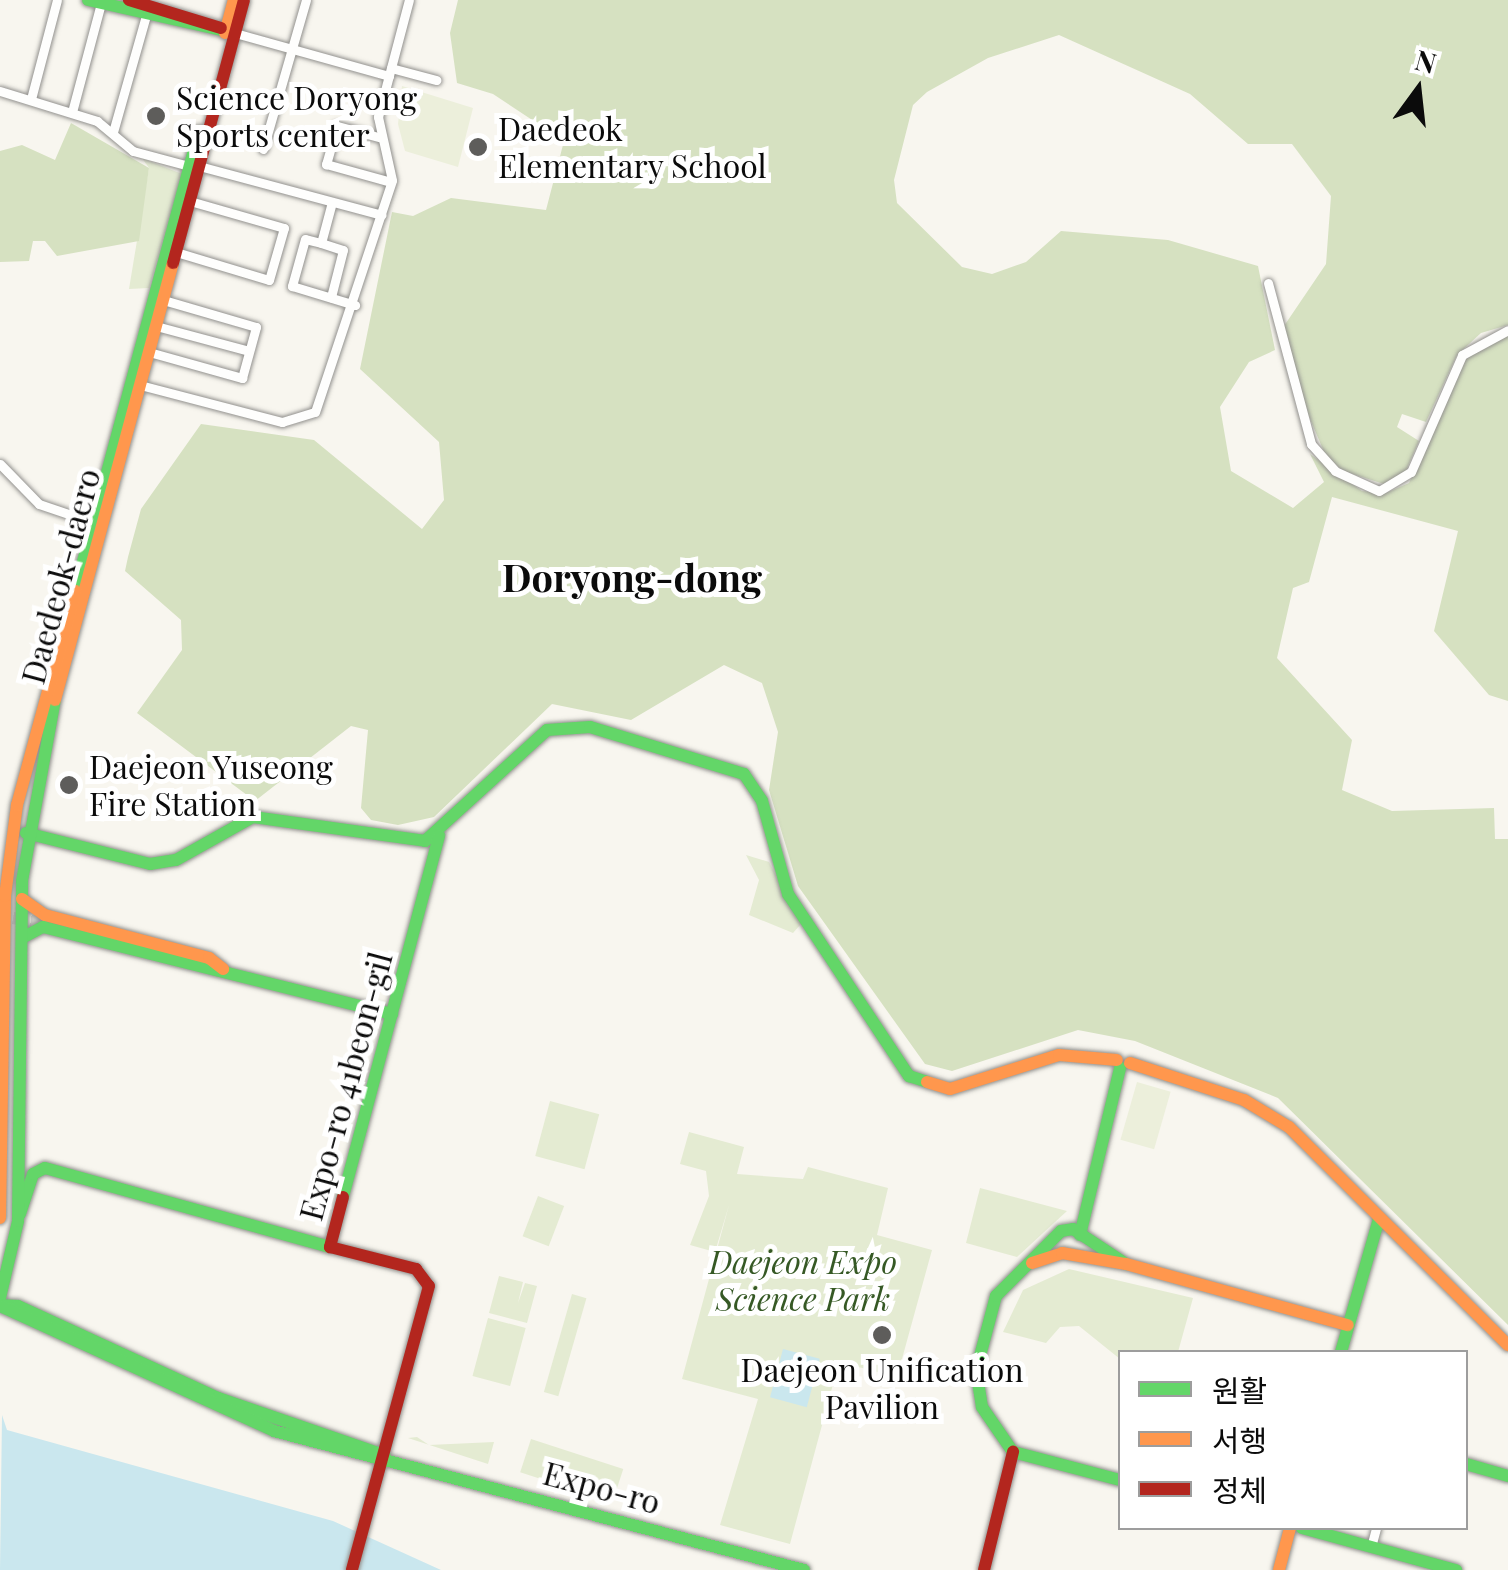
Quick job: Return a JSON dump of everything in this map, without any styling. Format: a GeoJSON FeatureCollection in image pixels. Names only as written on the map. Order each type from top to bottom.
{"type":"FeatureCollection","features":[{"type":"Feature","properties":{"kind":"street"},"geometry":{"type":"LineString","coordinates":[[31,99],[57,0]]}},
{"type":"Feature","properties":{"kind":"street"},"geometry":{"type":"LineString","coordinates":[[129,0],[201,19],[231,32]]}},
{"type":"Feature","properties":{"kind":"street"},"geometry":{"type":"LineString","coordinates":[[264,149],[306,0]]}},
{"type":"Feature","properties":{"kind":"street"},"geometry":{"type":"LineString","coordinates":[[140,385],[269,420],[304,420],[323,398],[391,182],[382,138],[390,72],[409,0]]}},
{"type":"Feature","properties":{"kind":"street"},"geometry":{"type":"LineString","coordinates":[[201,19],[237,1]]}},
{"type":"Feature","properties":{"kind":"street","name":"Daedeok-daero"},"geometry":{"type":"LineString","coordinates":[[0,1218],[7,860],[23,770],[237,1]]}},
{"type":"Feature","properties":{"kind":"street"},"geometry":{"type":"LineString","coordinates":[[72,112],[94,2],[436,80]]}},
{"type":"Feature","properties":{"kind":"street"},"geometry":{"type":"LineString","coordinates":[[113,132],[146,16]]}},
{"type":"Feature","properties":{"kind":"street"},"geometry":{"type":"LineString","coordinates":[[0,91],[72,112],[113,132],[133,152],[382,215]]}},
{"type":"Feature","properties":{"kind":"street"},"geometry":{"type":"LineString","coordinates":[[382,138],[337,126],[326,164],[391,182]]}},
{"type":"Feature","properties":{"kind":"street","name":"Daedeok-daero"},"geometry":{"type":"LineString","coordinates":[[0,1298],[18,1221],[26,834],[190,201],[194,166]]}},
{"type":"Feature","properties":{"kind":"street"},"geometry":{"type":"LineString","coordinates":[[176,252],[270,280],[284,228],[190,201]]}},
{"type":"Feature","properties":{"kind":"street"},"geometry":{"type":"LineString","coordinates":[[321,244],[332,202]]}},
{"type":"Feature","properties":{"kind":"street"},"geometry":{"type":"LineString","coordinates":[[330,297],[343,250],[305,238],[292,286],[355,305]]}},
{"type":"Feature","properties":{"kind":"street"},"geometry":{"type":"LineString","coordinates":[[1268,283],[1312,444],[1336,471],[1379,491],[1411,472],[1462,355],[1508,330]]}},
{"type":"Feature","properties":{"kind":"street"},"geometry":{"type":"LineString","coordinates":[[149,352],[242,378],[256,327],[163,300]]}},
{"type":"Feature","properties":{"kind":"street"},"geometry":{"type":"LineString","coordinates":[[156,326],[249,351]]}},
{"type":"Feature","properties":{"kind":"street"},"geometry":{"type":"LineString","coordinates":[[0,464],[39,504],[92,522]]}},
{"type":"Feature","properties":{"kind":"street"},"geometry":{"type":"LineString","coordinates":[[26,834],[150,864],[176,860],[253,817],[439,836],[530,743],[567,724],[731,765],[762,802],[788,894],[909,1076],[950,1089],[1059,1055],[1122,1063],[1244,1100],[1289,1127],[1508,1344]]}},
{"type":"Feature","properties":{"kind":"street","name":"Expo-ro 41beon-gil"},"geometry":{"type":"LineString","coordinates":[[386,1456],[428,1280],[416,1269],[330,1246],[439,836]]}},
{"type":"Feature","properties":{"kind":"street"},"geometry":{"type":"LineString","coordinates":[[22,899],[44,915],[99,936]]}},
{"type":"Feature","properties":{"kind":"street"},"geometry":{"type":"LineString","coordinates":[[22,938],[43,927],[99,936],[392,1014]]}},
{"type":"Feature","properties":{"kind":"street"},"geometry":{"type":"LineString","coordinates":[[1066,1254],[1081,1237],[1088,1188],[1122,1063]]}},
{"type":"Feature","properties":{"kind":"street"},"geometry":{"type":"LineString","coordinates":[[18,1221],[33,1174],[44,1168],[330,1246]]}},
{"type":"Feature","properties":{"kind":"street"},"geometry":{"type":"LineString","coordinates":[[1088,1188],[1059,1232],[996,1296],[977,1349],[982,1407],[1013,1452],[1118,1479]]}},
{"type":"Feature","properties":{"kind":"street"},"geometry":{"type":"LineString","coordinates":[[1341,1350],[1379,1219]]}},
{"type":"Feature","properties":{"kind":"street"},"geometry":{"type":"LineString","coordinates":[[1059,1232],[1081,1237],[1126,1264]]}},
{"type":"Feature","properties":{"kind":"street"},"geometry":{"type":"LineString","coordinates":[[1059,1232],[1066,1254]]}},
{"type":"Feature","properties":{"kind":"street"},"geometry":{"type":"LineString","coordinates":[[1026,1265],[1066,1254],[1126,1264],[1348,1325]]}},
{"type":"Feature","properties":{"kind":"street","name":"Expo-ro"},"geometry":{"type":"LineString","coordinates":[[0,1306],[18,1306],[218,1398],[386,1456],[804,1570]]}},
{"type":"Feature","properties":{"kind":"street"},"geometry":{"type":"LineString","coordinates":[[984,1570],[1013,1452]]}},
{"type":"Feature","properties":{"kind":"street"},"geometry":{"type":"LineString","coordinates":[[360,1570],[386,1456]]}},
{"type":"Feature","properties":{"kind":"street"},"geometry":{"type":"LineString","coordinates":[[1468,1465],[1508,1476]]}},
{"type":"Feature","properties":{"kind":"street"},"geometry":{"type":"LineString","coordinates":[[352,1570],[381,1479]]}},
{"type":"Feature","properties":{"kind":"street"},"geometry":{"type":"LineString","coordinates":[[1279,1570],[1289,1530]]}},
{"type":"Feature","properties":{"kind":"street"},"geometry":{"type":"LineString","coordinates":[[1309,1530],[1456,1570]]}},
{"type":"Feature","properties":{"kind":"street"},"geometry":{"type":"LineString","coordinates":[[1371,1548],[1376,1530]]}},
{"type":"Feature","properties":{"kind":"green space"},"geometry":{"type":"Polygon","coordinates":[[[458,0],[1508,0],[1508,325],[1481,333],[1457,355],[1426,422],[1402,414],[1397,427],[1419,441],[1405,473],[1384,484],[1343,471],[1325,454],[1293,379],[1284,326],[1326,264],[1331,196],[1292,144],[1248,144],[1190,94],[1059,35],[988,58],[927,92],[913,105],[894,180],[897,203],[962,267],[992,274],[1026,262],[1061,231],[1168,240],[1258,266],[1275,350],[1249,362],[1220,407],[1231,471],[1293,508],[1324,482],[1310,454],[1362,491],[1386,493],[1409,483],[1466,357],[1508,333],[1508,701],[1489,695],[1434,631],[1458,531],[1332,497],[1309,582],[1293,588],[1277,658],[1352,740],[1342,790],[1392,811],[1494,808],[1495,839],[1508,839],[1508,1325],[1278,1098],[1135,1041],[1078,1030],[952,1071],[925,1064],[798,886],[769,790],[778,732],[762,683],[724,665],[631,720],[552,704],[434,817],[398,825],[371,820],[361,808],[368,730],[351,726],[255,801],[137,713],[182,650],[181,620],[125,571],[128,557],[141,509],[201,424],[314,440],[422,529],[444,500],[439,442],[360,369],[392,212],[413,216],[451,198],[546,210],[564,141],[493,94],[457,83],[450,33],[458,0]]]}},
{"type":"Feature","properties":{"kind":"green space"},"geometry":{"type":"Polygon","coordinates":[[[402,86],[473,108],[458,167],[405,151],[398,124],[402,86]]]}},
{"type":"Feature","properties":{"kind":"green space"},"geometry":{"type":"Polygon","coordinates":[[[71,123],[149,168],[139,241],[57,256],[45,241],[33,241],[29,261],[0,262],[0,151],[22,145],[55,160],[71,123]]]}},
{"type":"Feature","properties":{"kind":"green space"},"geometry":{"type":"Polygon","coordinates":[[[142,158],[182,174],[149,288],[129,289],[149,168],[142,158]]]}},
{"type":"Feature","properties":{"kind":"green space"},"geometry":{"type":"Polygon","coordinates":[[[746,855],[769,862],[801,924],[793,933],[749,915],[759,880],[746,855]]]}},
{"type":"Feature","properties":{"kind":"green space"},"geometry":{"type":"Polygon","coordinates":[[[1137,1082],[1171,1092],[1154,1149],[1120,1140],[1137,1082]]]}},
{"type":"Feature","properties":{"kind":"green space"},"geometry":{"type":"Polygon","coordinates":[[[550,1101],[599,1114],[585,1169],[535,1156],[550,1101]]]}},
{"type":"Feature","properties":{"kind":"green space","name":"Daejeon Expo Science Park"},"geometry":{"type":"Polygon","coordinates":[[[689,1132],[744,1147],[737,1174],[803,1179],[808,1167],[888,1188],[877,1235],[932,1250],[897,1377],[839,1362],[790,1544],[720,1525],[758,1399],[682,1379],[729,1205],[715,1252],[690,1245],[709,1196],[706,1171],[680,1164],[689,1132]]]}},
{"type":"Feature","properties":{"kind":"green space"},"geometry":{"type":"Polygon","coordinates":[[[980,1188],[1067,1211],[1017,1257],[966,1243],[980,1188]]]}},
{"type":"Feature","properties":{"kind":"green space"},"geometry":{"type":"Polygon","coordinates":[[[538,1196],[564,1206],[549,1246],[523,1236],[538,1196]]]}},
{"type":"Feature","properties":{"kind":"green space"},"geometry":{"type":"Polygon","coordinates":[[[1069,1269],[1193,1298],[1179,1350],[1118,1350],[1118,1357],[1079,1326],[1060,1327],[1046,1343],[1003,1332],[1023,1290],[1069,1269]]]}},
{"type":"Feature","properties":{"kind":"green space"},"geometry":{"type":"Polygon","coordinates":[[[499,1276],[523,1282],[518,1303],[525,1283],[537,1286],[527,1323],[489,1313],[499,1276]]]}},
{"type":"Feature","properties":{"kind":"green space"},"geometry":{"type":"Polygon","coordinates":[[[572,1294],[586,1298],[558,1396],[544,1392],[572,1294]]]}},
{"type":"Feature","properties":{"kind":"green space"},"geometry":{"type":"Polygon","coordinates":[[[488,1318],[526,1328],[510,1386],[472,1376],[488,1318]]]}},
{"type":"Feature","properties":{"kind":"green space"},"geometry":{"type":"Polygon","coordinates":[[[531,1439],[623,1469],[612,1502],[520,1472],[531,1439]]]}},
{"type":"Feature","properties":{"kind":"green space"},"geometry":{"type":"Polygon","coordinates":[[[494,1442],[488,1464],[429,1445],[494,1442]]]}},
{"type":"Feature","properties":{"kind":"water"},"geometry":{"type":"Polygon","coordinates":[[[783,1349],[820,1359],[807,1407],[770,1397],[783,1349]]]}},
{"type":"Feature","properties":{"kind":"water"},"geometry":{"type":"Polygon","coordinates":[[[2,1415],[7,1430],[333,1521],[441,1570],[0,1570],[2,1415]]]}},
{"type":"Feature","properties":{"kind":"tunnel"},"geometry":{"type":"LineString","coordinates":[[13,918],[57,925]]}},
{"type":"Feature","properties":{"kind":"traffic: fast"},"geometry":{"type":"LineString","coordinates":[[88,0],[226,31]]}},
{"type":"Feature","properties":{"kind":"traffic: fast"},"geometry":{"type":"LineString","coordinates":[[75,591],[199,131]]}},
{"type":"Feature","properties":{"kind":"traffic: fast"},"geometry":{"type":"LineString","coordinates":[[0,1298],[18,1221],[22,881],[55,700]]}},
{"type":"Feature","properties":{"kind":"traffic: fast"},"geometry":{"type":"LineString","coordinates":[[26,833],[150,864],[176,860],[253,817],[425,841],[547,730],[590,727],[744,774],[762,801],[788,894],[909,1076],[927,1082]]}},
{"type":"Feature","properties":{"kind":"traffic: fast"},"geometry":{"type":"LineString","coordinates":[[343,1197],[439,836]]}},
{"type":"Feature","properties":{"kind":"traffic: fast"},"geometry":{"type":"LineString","coordinates":[[22,938],[43,927],[392,1014]]}},
{"type":"Feature","properties":{"kind":"traffic: fast"},"geometry":{"type":"LineString","coordinates":[[1080,1235],[1120,1068]]}},
{"type":"Feature","properties":{"kind":"traffic: fast"},"geometry":{"type":"LineString","coordinates":[[20,1214],[33,1174],[45,1168],[330,1247]]}},
{"type":"Feature","properties":{"kind":"traffic: fast"},"geometry":{"type":"LineString","coordinates":[[1342,1350],[1379,1219]]}},
{"type":"Feature","properties":{"kind":"traffic: fast"},"geometry":{"type":"LineString","coordinates":[[1118,1479],[1013,1452],[982,1407],[976,1371],[996,1296],[1061,1231],[1073,1229],[1126,1264]]}},
{"type":"Feature","properties":{"kind":"traffic: fast"},"geometry":{"type":"LineString","coordinates":[[0,1305],[18,1306],[218,1398],[384,1455]]}},
{"type":"Feature","properties":{"kind":"traffic: fast"},"geometry":{"type":"LineString","coordinates":[[0,1306],[274,1431],[804,1570]]}},
{"type":"Feature","properties":{"kind":"traffic: fast"},"geometry":{"type":"LineString","coordinates":[[1468,1465],[1508,1476]]}},
{"type":"Feature","properties":{"kind":"traffic: fast"},"geometry":{"type":"LineString","coordinates":[[1309,1530],[1456,1570]]}},
{"type":"Feature","properties":{"kind":"traffic: slow"},"geometry":{"type":"LineString","coordinates":[[225,33],[234,0]]}},
{"type":"Feature","properties":{"kind":"traffic: slow"},"geometry":{"type":"LineString","coordinates":[[55,700],[173,263]]}},
{"type":"Feature","properties":{"kind":"traffic: slow"},"geometry":{"type":"LineString","coordinates":[[0,1218],[5,896],[17,805],[75,591]]}},
{"type":"Feature","properties":{"kind":"traffic: slow"},"geometry":{"type":"LineString","coordinates":[[22,899],[45,915],[209,958],[223,969]]}},
{"type":"Feature","properties":{"kind":"traffic: slow"},"geometry":{"type":"LineString","coordinates":[[927,1082],[950,1089],[1059,1055],[1117,1060]]}},
{"type":"Feature","properties":{"kind":"traffic: slow"},"geometry":{"type":"LineString","coordinates":[[1130,1063],[1244,1100],[1289,1127],[1508,1345]]}},
{"type":"Feature","properties":{"kind":"traffic: slow"},"geometry":{"type":"LineString","coordinates":[[1032,1263],[1062,1253],[1126,1264],[1348,1325]]}},
{"type":"Feature","properties":{"kind":"traffic: slow"},"geometry":{"type":"LineString","coordinates":[[1279,1570],[1289,1530]]}},
{"type":"Feature","properties":{"kind":"traffic: jam"},"geometry":{"type":"LineString","coordinates":[[129,0],[221,28]]}},
{"type":"Feature","properties":{"kind":"traffic: jam"},"geometry":{"type":"LineString","coordinates":[[173,263],[244,0]]}},
{"type":"Feature","properties":{"kind":"traffic: jam"},"geometry":{"type":"LineString","coordinates":[[343,1197],[330,1247],[416,1269],[429,1286],[352,1570]]}},
{"type":"Feature","properties":{"kind":"traffic: jam"},"geometry":{"type":"LineString","coordinates":[[984,1570],[1013,1452]]}},
{"type":"Feature","properties":{"kind":"place","name":"Science Doryong Sports center"},"geometry":{"type":"Point","coordinates":[156,116]}},
{"type":"Feature","properties":{"kind":"place","name":"Daedeok Elementary School"},"geometry":{"type":"Point","coordinates":[478,147]}},
{"type":"Feature","properties":{"kind":"place","name":"Daejeon Yuseong Fire Station"},"geometry":{"type":"Point","coordinates":[69,785]}},
{"type":"Feature","properties":{"kind":"place","name":"Daejeon Unification Pavilion"},"geometry":{"type":"Point","coordinates":[882,1335]}},
{"type":"Feature","properties":{"kind":"district","name":"Doryong-dong"},"geometry":{"type":"Point","coordinates":[632,577]}}]}
